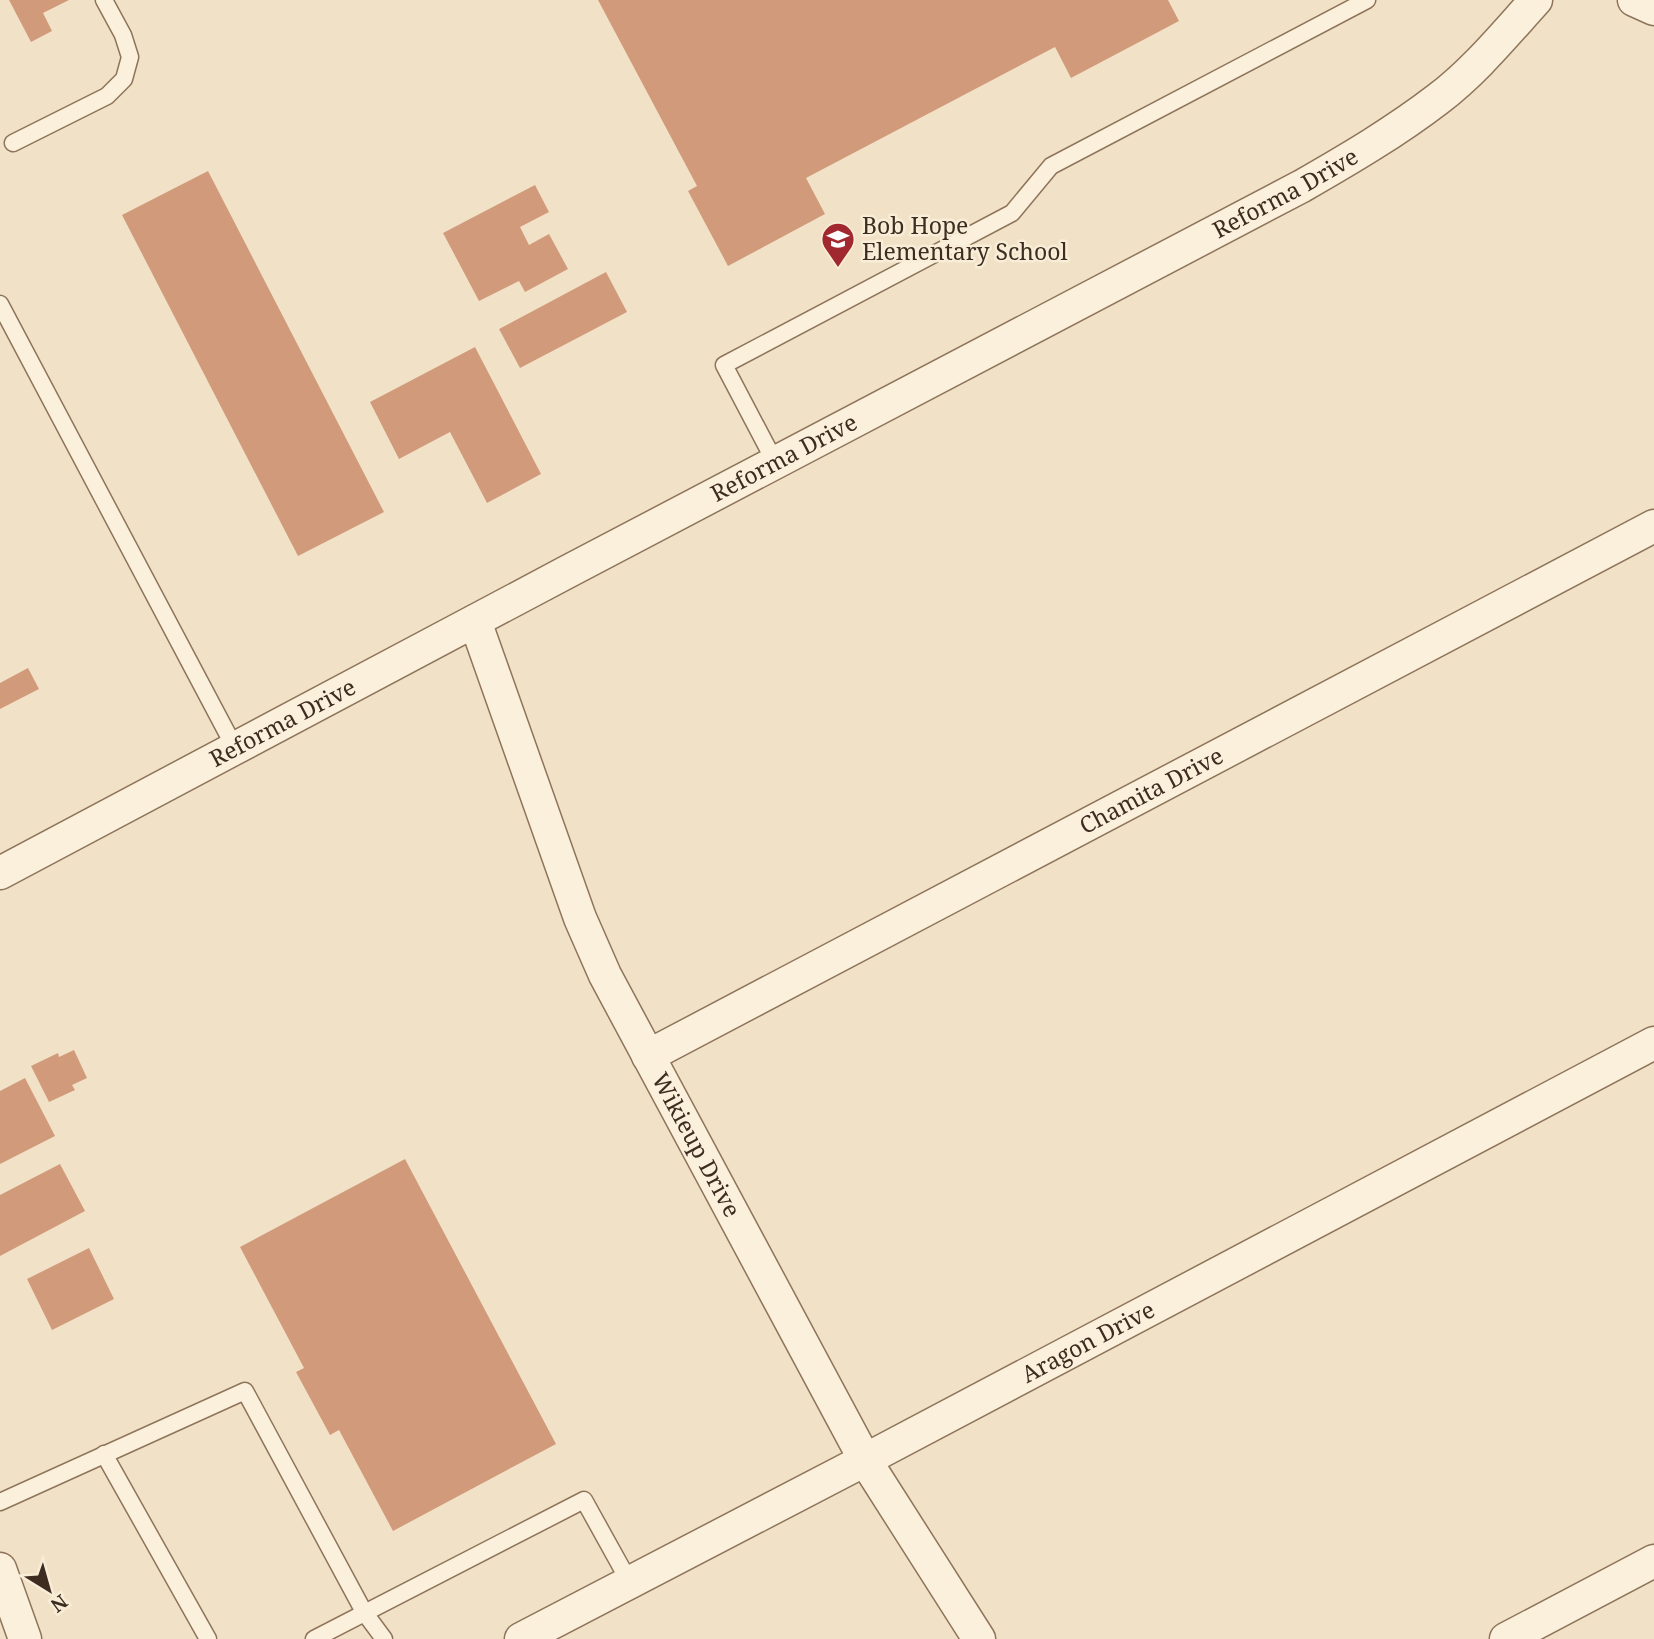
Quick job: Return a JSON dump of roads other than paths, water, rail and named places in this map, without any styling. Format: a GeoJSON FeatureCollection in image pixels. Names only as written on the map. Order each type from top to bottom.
{"type":"FeatureCollection","features":[{"type":"Feature","properties":{"kind":"street","name":"Reforma Drive"},"geometry":{"type":"LineString","coordinates":[[0,873],[1303,186],[1384,138],[1440,98],[1482,60],[1536,0]]}},
{"type":"Feature","properties":{"kind":"street"},"geometry":{"type":"LineString","coordinates":[[1634,0],[1654,9]]}},
{"type":"Feature","properties":{"kind":"street","name":"Chamita Drive"},"geometry":{"type":"LineString","coordinates":[[648,1056],[1654,526]]}},
{"type":"Feature","properties":{"kind":"street","name":"Wikieup Drive"},"geometry":{"type":"LineString","coordinates":[[475,621],[580,918],[605,975],[865,1460],[979,1639]]}},
{"type":"Feature","properties":{"kind":"street","name":"Aragon Drive"},"geometry":{"type":"LineString","coordinates":[[521,1639],[1654,1043]]}},
{"type":"Feature","properties":{"kind":"street"},"geometry":{"type":"LineString","coordinates":[[1506,1639],[1654,1561]]}},
{"type":"Feature","properties":{"kind":"street"},"geometry":{"type":"LineString","coordinates":[[0,1569],[25,1639]]}},
{"type":"Feature","properties":{"kind":"lane"},"geometry":{"type":"LineString","coordinates":[[13,144],[107,96],[124,79],[130,57],[123,35],[104,0]]}},
{"type":"Feature","properties":{"kind":"lane"},"geometry":{"type":"LineString","coordinates":[[775,463],[724,365],[1012,213],[1051,166],[1367,0]]}},
{"type":"Feature","properties":{"kind":"lane"},"geometry":{"type":"LineString","coordinates":[[0,304],[235,748]]}},
{"type":"Feature","properties":{"kind":"lane"},"geometry":{"type":"LineString","coordinates":[[0,1502],[245,1391],[364,1612],[384,1639]]}},
{"type":"Feature","properties":{"kind":"lane"},"geometry":{"type":"LineString","coordinates":[[104,1454],[208,1639]]}},
{"type":"Feature","properties":{"kind":"lane"},"geometry":{"type":"LineString","coordinates":[[314,1639],[584,1500],[629,1583]]}},
{"type":"Feature","properties":{"kind":"place","name":"Bob Hope Elementary School"},"geometry":{"type":"Point","coordinates":[838,269]}}]}
